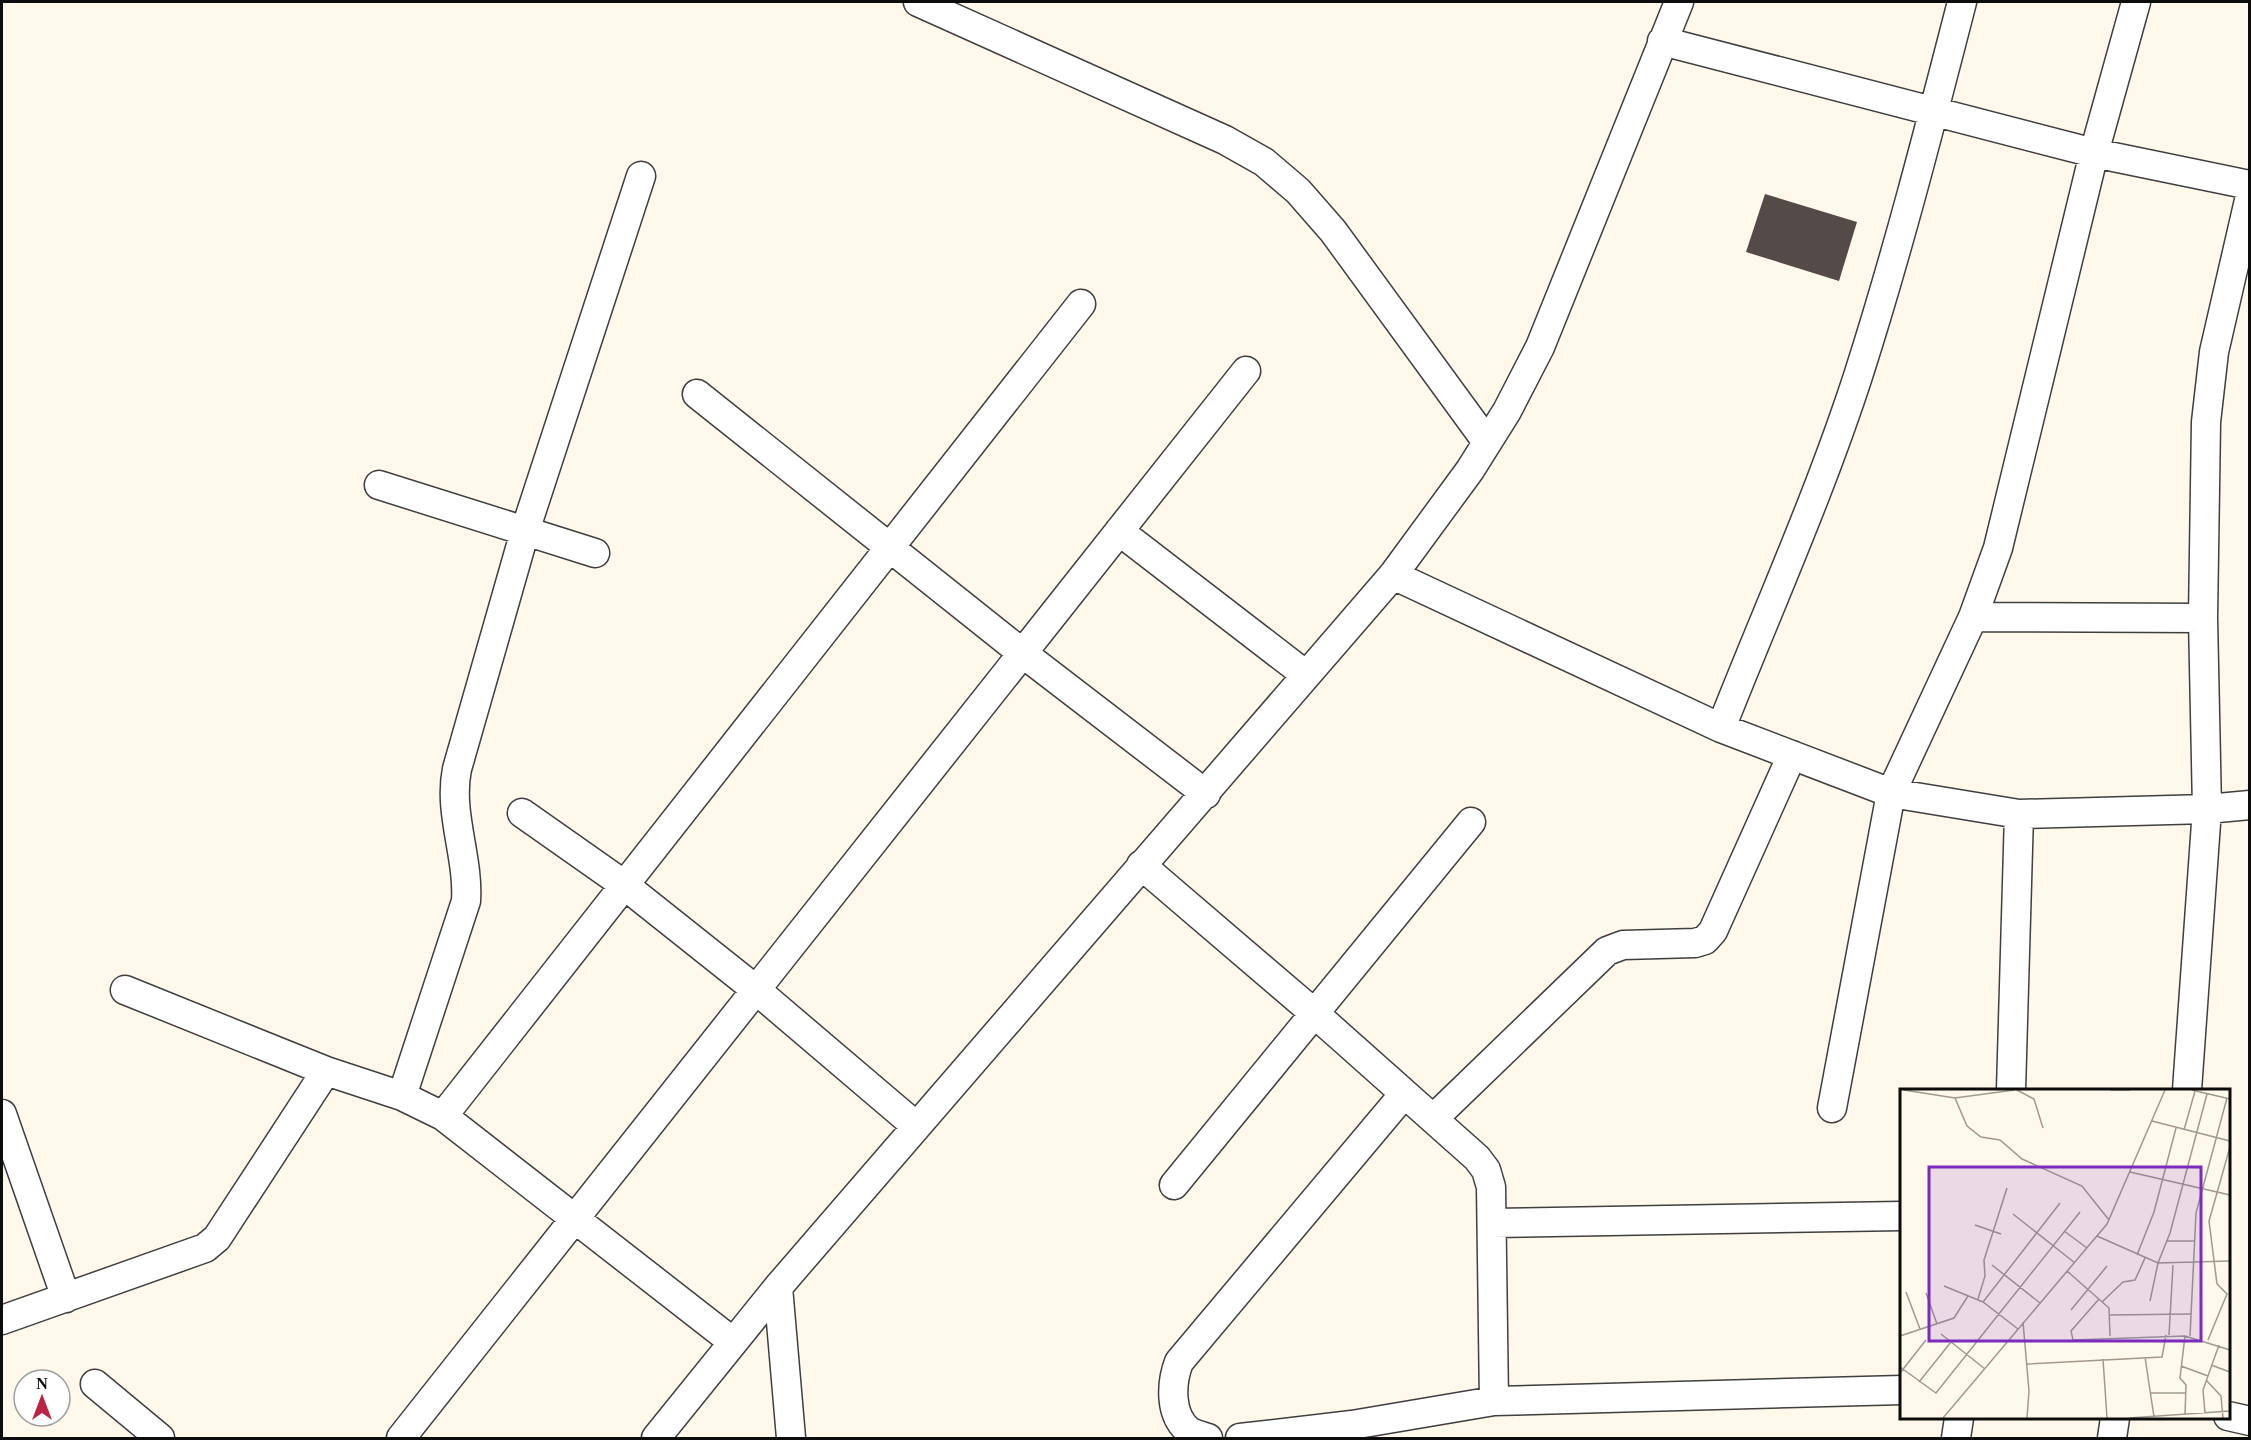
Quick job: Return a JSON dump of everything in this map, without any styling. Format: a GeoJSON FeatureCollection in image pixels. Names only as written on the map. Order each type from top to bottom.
{"type":"FeatureCollection","features":[{"type":"Feature","properties":{"kind":"street"},"geometry":{"type":"LineString","coordinates":[[918,2],[1225,140],[1264,162],[1299,191],[1333,231],[1487,442]]}},
{"type":"Feature","properties":{"kind":"street"},"geometry":{"type":"LineString","coordinates":[[656,1438],[778,1287],[1393,575],[1507,411],[1540,347],[1679,2]]}},
{"type":"Feature","properties":{"kind":"street"},"geometry":{"type":"LineString","coordinates":[[1720,728],[1856,382],[1934,110],[1962,2]]}},
{"type":"Feature","properties":{"kind":"street"},"geometry":{"type":"LineString","coordinates":[[1832,1108],[1891,793],[1973,617],[2008,513],[2094,153],[2136,2]]}},
{"type":"Feature","properties":{"kind":"street"},"geometry":{"type":"LineString","coordinates":[[1662,41],[2094,153],[2250,185]]}},
{"type":"Feature","properties":{"kind":"street"},"geometry":{"type":"LineString","coordinates":[[402,1096],[466,902],[466,868],[454,786],[525,531],[641,176]]}},
{"type":"Feature","properties":{"kind":"street"},"geometry":{"type":"LineString","coordinates":[[2187,1089],[2207,810],[2204,618],[2208,384],[2250,196]]}},
{"type":"Feature","properties":{"kind":"street"},"geometry":{"type":"LineString","coordinates":[[443,1116],[623,884],[891,549],[1081,304]]}},
{"type":"Feature","properties":{"kind":"street"},"geometry":{"type":"LineString","coordinates":[[401,1438],[1021,652],[1246,371]]}},
{"type":"Feature","properties":{"kind":"street"},"geometry":{"type":"LineString","coordinates":[[697,394],[1021,652],[1206,794]]}},
{"type":"Feature","properties":{"kind":"street"},"geometry":{"type":"LineString","coordinates":[[379,485],[595,553]]}},
{"type":"Feature","properties":{"kind":"street"},"geometry":{"type":"LineString","coordinates":[[1119,531],[1306,675]]}},
{"type":"Feature","properties":{"kind":"street"},"geometry":{"type":"LineString","coordinates":[[1393,575],[1720,728],[1891,793],[2019,814],[2207,810],[2250,805]]}},
{"type":"Feature","properties":{"kind":"street"},"geometry":{"type":"LineString","coordinates":[[1973,617],[2204,618]]}},
{"type":"Feature","properties":{"kind":"street"},"geometry":{"type":"LineString","coordinates":[[1433,1119],[1607,951],[1623,945],[1695,943],[1705,940],[1713,931],[1792,755]]}},
{"type":"Feature","properties":{"kind":"street"},"geometry":{"type":"LineString","coordinates":[[522,813],[623,884],[755,988],[916,1126]]}},
{"type":"Feature","properties":{"kind":"street"},"geometry":{"type":"LineString","coordinates":[[2011,1089],[2019,814]]}},
{"type":"Feature","properties":{"kind":"street"},"geometry":{"type":"LineString","coordinates":[[1174,1185],[1472,822]]}},
{"type":"Feature","properties":{"kind":"street"},"geometry":{"type":"LineString","coordinates":[[1141,865],[1314,1013],[1477,1158],[1486,1170],[1491,1187],[1494,1401]]}},
{"type":"Feature","properties":{"kind":"street"},"geometry":{"type":"LineString","coordinates":[[125,990],[326,1071],[402,1096],[443,1116],[575,1216],[733,1342]]}},
{"type":"Feature","properties":{"kind":"street"},"geometry":{"type":"LineString","coordinates":[[2,1320],[205,1248],[217,1238],[326,1071]]}},
{"type":"Feature","properties":{"kind":"street"},"geometry":{"type":"LineString","coordinates":[[1208,1438],[1189,1431],[1177,1413],[1172,1379],[1179,1362],[1404,1094]]}},
{"type":"Feature","properties":{"kind":"street"},"geometry":{"type":"LineString","coordinates":[[2,1114],[66,1298]]}},
{"type":"Feature","properties":{"kind":"street"},"geometry":{"type":"LineString","coordinates":[[1492,1223],[1900,1216]]}},
{"type":"Feature","properties":{"kind":"street"},"geometry":{"type":"LineString","coordinates":[[778,1287],[791,1438]]}},
{"type":"Feature","properties":{"kind":"street"},"geometry":{"type":"LineString","coordinates":[[95,1384],[160,1438]]}},
{"type":"Feature","properties":{"kind":"street"},"geometry":{"type":"LineString","coordinates":[[1240,1438],[1352,1425],[1494,1401],[1900,1390]]}},
{"type":"Feature","properties":{"kind":"street"},"geometry":{"type":"LineString","coordinates":[[2230,1416],[2250,1421]]}},
{"type":"Feature","properties":{"kind":"street"},"geometry":{"type":"LineString","coordinates":[[1956,1438],[1959,1419]]}},
{"type":"Feature","properties":{"kind":"street"},"geometry":{"type":"LineString","coordinates":[[2112,1438],[2115,1419]]}},
{"type":"Feature","properties":{"kind":"building"},"geometry":{"type":"Polygon","coordinates":[[[1765,194],[1857,222],[1839,281],[1746,252],[1765,194]]]}}]}
